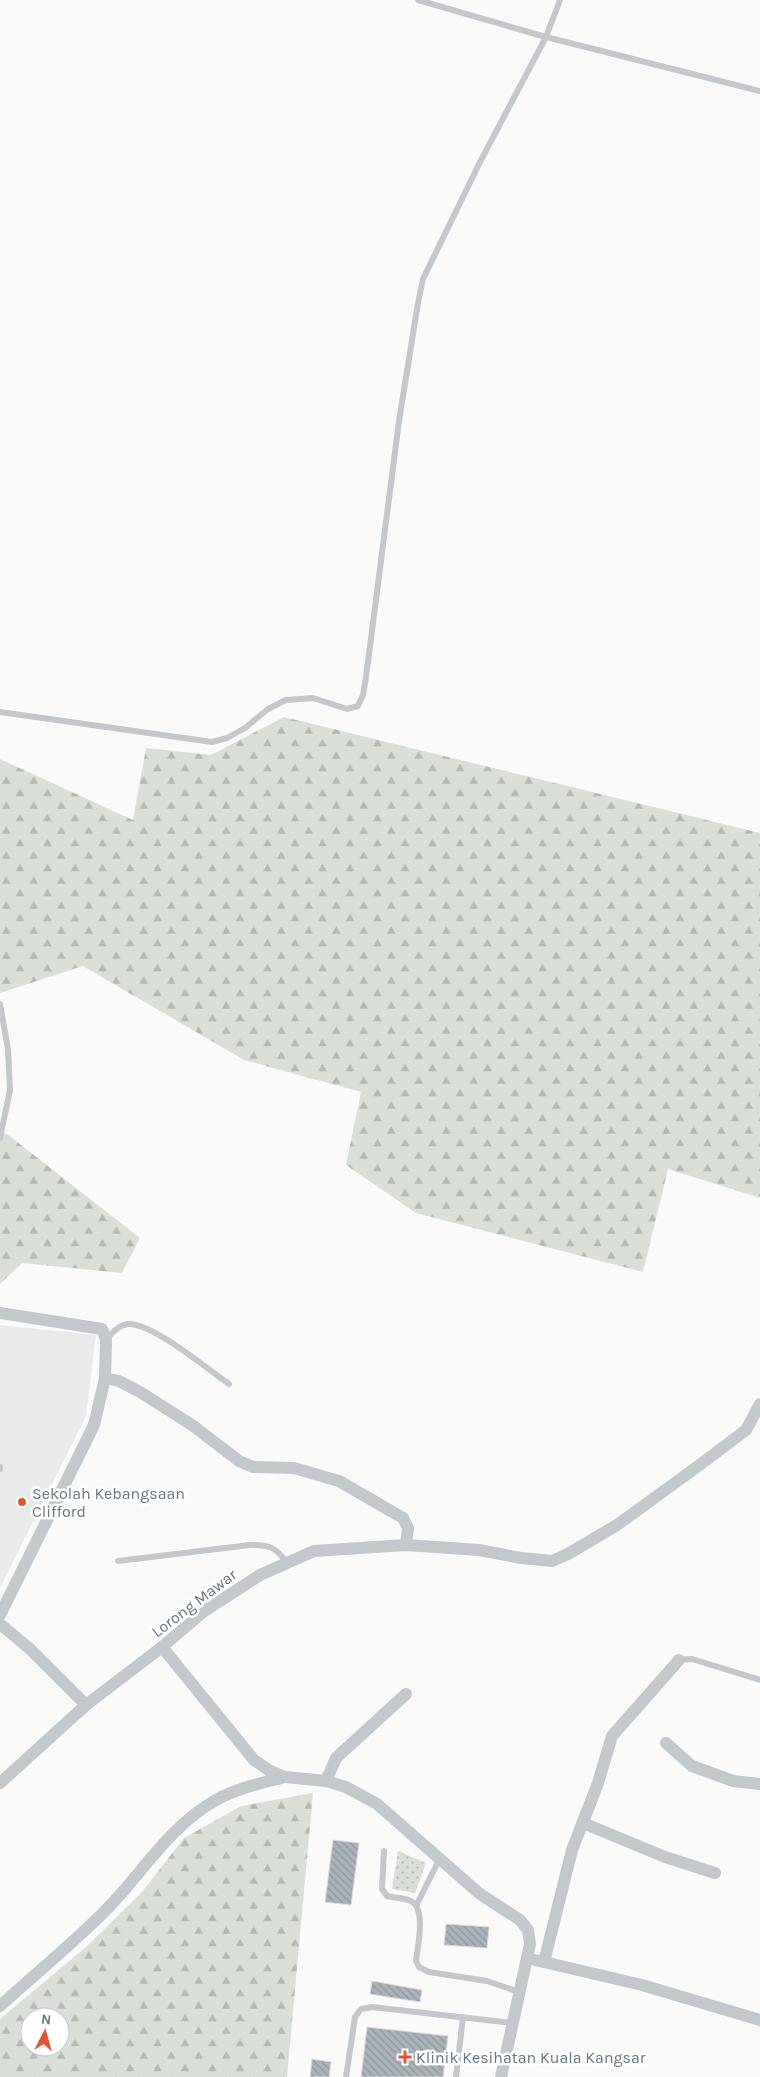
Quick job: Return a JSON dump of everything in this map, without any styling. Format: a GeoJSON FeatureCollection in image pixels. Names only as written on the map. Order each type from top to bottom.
{"type":"FeatureCollection","features":[{"type":"Feature","properties":{"kind":"street"},"geometry":{"type":"LineString","coordinates":[[0,1313],[102,1329],[106,1339],[104,1378],[94,1425],[0,1615]]}},
{"type":"Feature","properties":{"kind":"street"},"geometry":{"type":"LineString","coordinates":[[104,1378],[119,1381],[140,1392],[192,1425],[239,1461],[253,1467],[294,1468],[339,1481],[403,1518],[408,1528],[406,1545]]}},
{"type":"Feature","properties":{"kind":"street","name":"Lorong Mawar"},"geometry":{"type":"LineString","coordinates":[[0,1783],[86,1705],[162,1647],[203,1612],[260,1575],[314,1550],[406,1545],[479,1550],[521,1558],[552,1561],[568,1554],[617,1525],[746,1430],[760,1404]]}},
{"type":"Feature","properties":{"kind":"street"},"geometry":{"type":"LineString","coordinates":[[0,1624],[30,1649],[86,1705]]}},
{"type":"Feature","properties":{"kind":"street"},"geometry":{"type":"LineString","coordinates":[[162,1647],[254,1760],[270,1771],[285,1776],[326,1781],[346,1788],[377,1804],[480,1894],[520,1920],[528,1930],[530,1944],[501,2077]]}},
{"type":"Feature","properties":{"kind":"street"},"geometry":{"type":"LineString","coordinates":[[544,1962],[572,1850],[598,1783],[612,1736],[679,1660]]}},
{"type":"Feature","properties":{"kind":"street"},"geometry":{"type":"LineString","coordinates":[[326,1781],[336,1758],[406,1694]]}},
{"type":"Feature","properties":{"kind":"street"},"geometry":{"type":"LineString","coordinates":[[666,1743],[692,1766],[733,1781],[760,1784]]}},
{"type":"Feature","properties":{"kind":"street"},"geometry":{"type":"LineString","coordinates":[[0,2006],[105,1911],[160,1846],[191,1816],[226,1796],[285,1776]]}},
{"type":"Feature","properties":{"kind":"street"},"geometry":{"type":"LineString","coordinates":[[583,1823],[665,1857],[715,1873]]}},
{"type":"Feature","properties":{"kind":"street"},"geometry":{"type":"LineString","coordinates":[[527,1958],[642,1984],[760,2020]]}},
{"type":"Feature","properties":{"kind":"lane"},"geometry":{"type":"LineString","coordinates":[[418,0],[546,37],[760,91]]}},
{"type":"Feature","properties":{"kind":"lane"},"geometry":{"type":"LineString","coordinates":[[0,712],[212,742],[227,738],[245,728],[268,709],[286,700],[313,698],[347,709],[358,706],[364,686],[399,421],[423,280],[480,162],[546,37],[560,0]]}},
{"type":"Feature","properties":{"kind":"lane"},"geometry":{"type":"LineString","coordinates":[[0,1004],[8,1049],[10,1090],[0,1138]]}},
{"type":"Feature","properties":{"kind":"lane"},"geometry":{"type":"LineString","coordinates":[[106,1339],[117,1328],[127,1324],[140,1326],[159,1335],[229,1384]]}},
{"type":"Feature","properties":{"kind":"lane"},"geometry":{"type":"LineString","coordinates":[[118,1562],[250,1546],[266,1546],[278,1550],[286,1563]]}},
{"type":"Feature","properties":{"kind":"lane"},"geometry":{"type":"LineString","coordinates":[[679,1660],[692,1659],[760,1680]]}},
{"type":"Feature","properties":{"kind":"lane"},"geometry":{"type":"LineString","coordinates":[[384,1851],[382,1889],[387,1896],[409,1900],[417,1904],[420,1912],[416,1960],[419,1967],[429,1972],[487,1981],[519,1992]]}},
{"type":"Feature","properties":{"kind":"lane"},"geometry":{"type":"LineString","coordinates":[[417,1904],[440,1858]]}},
{"type":"Feature","properties":{"kind":"lane"},"geometry":{"type":"LineString","coordinates":[[346,2077],[352,2028],[355,2016],[361,2009],[372,2007],[512,2023]]}},
{"type":"Feature","properties":{"kind":"lane"},"geometry":{"type":"LineString","coordinates":[[456,2077],[463,2017]]}},
{"type":"Feature","properties":{"kind":"shaded area","name":"Sekolah Kebangsaan Clifford"},"geometry":{"type":"Polygon","coordinates":[[[0,1325],[96,1335],[86,1416],[0,1588],[0,1325]]]}},
{"type":"Feature","properties":{"kind":"green space"},"geometry":{"type":"Polygon","coordinates":[[[284,717],[760,833],[760,1198],[668,1169],[643,1272],[416,1213],[346,1165],[361,1092],[244,1060],[83,966],[0,993],[0,759],[133,820],[146,748],[211,755],[284,717]]]}},
{"type":"Feature","properties":{"kind":"green space"},"geometry":{"type":"Polygon","coordinates":[[[0,1133],[7,1134],[140,1238],[122,1273],[22,1263],[0,1284],[0,1133]]]}},
{"type":"Feature","properties":{"kind":"green space"},"geometry":{"type":"Polygon","coordinates":[[[313,1793],[287,2077],[0,2077],[0,2019],[86,1947],[142,1892],[184,1838],[241,1806],[313,1793]]]}},
{"type":"Feature","properties":{"kind":"green space"},"geometry":{"type":"Polygon","coordinates":[[[398,1851],[426,1863],[415,1893],[392,1889],[398,1851]]]}},
{"type":"Feature","properties":{"kind":"building"},"geometry":{"type":"Polygon","coordinates":[[[333,1840],[359,1843],[351,1905],[325,1902],[333,1840]]]}},
{"type":"Feature","properties":{"kind":"building"},"geometry":{"type":"Polygon","coordinates":[[[446,1924],[489,1927],[487,1948],[444,1945],[446,1924]]]}},
{"type":"Feature","properties":{"kind":"building"},"geometry":{"type":"Polygon","coordinates":[[[372,1981],[422,1990],[420,2002],[370,1994],[372,1981]]]}},
{"type":"Feature","properties":{"kind":"building","name":"Klinik Kesihatan Kuala Kangsar"},"geometry":{"type":"Polygon","coordinates":[[[367,2027],[448,2036],[443,2077],[361,2077],[367,2027]]]}},
{"type":"Feature","properties":{"kind":"building"},"geometry":{"type":"Polygon","coordinates":[[[312,2059],[331,2062],[329,2077],[310,2077],[312,2059]]]}},
{"type":"Feature","properties":{"kind":"place","name":"Sekolah Kebangsaan Clifford"},"geometry":{"type":"Point","coordinates":[22,1502]}},
{"type":"Feature","properties":{"kind":"place","name":"Klinik Kesihatan Kuala Kangsar"},"geometry":{"type":"Point","coordinates":[405,2057]}}]}
